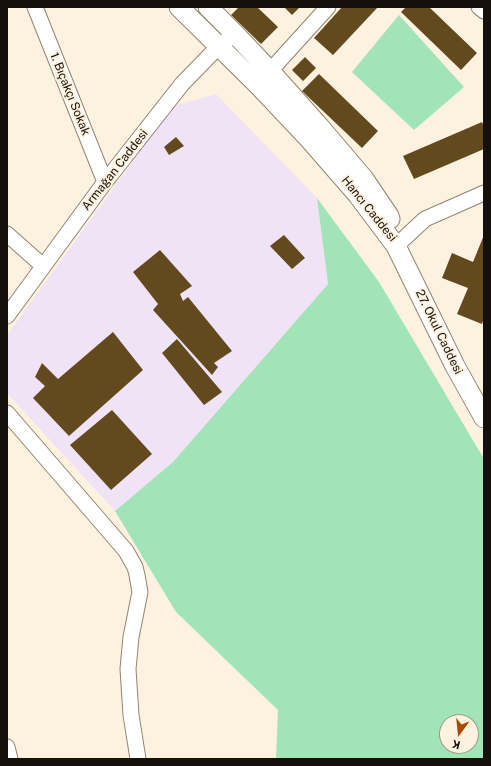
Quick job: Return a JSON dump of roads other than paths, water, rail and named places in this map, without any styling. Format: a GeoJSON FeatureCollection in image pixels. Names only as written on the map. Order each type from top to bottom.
{"type":"FeatureCollection","features":[{"type":"Feature","properties":{"kind":"main road","name":"Hancı Caddesi"},"geometry":{"type":"LineString","coordinates":[[179,7],[310,140],[357,194],[396,246]]}},
{"type":"Feature","properties":{"kind":"main road","name":"Hancı Caddesi"},"geometry":{"type":"LineString","coordinates":[[208,7],[270,70],[364,179],[389,216],[396,246]]}},
{"type":"Feature","properties":{"kind":"main road","name":"27. Okul Caddesi"},"geometry":{"type":"LineString","coordinates":[[396,246],[455,366],[484,418]]}},
{"type":"Feature","properties":{"kind":"street","name":"1. Bıçakçı Sokak"},"geometry":{"type":"LineString","coordinates":[[35,7],[105,182]]}},
{"type":"Feature","properties":{"kind":"street"},"geometry":{"type":"LineString","coordinates":[[270,70],[328,7]]}},
{"type":"Feature","properties":{"kind":"street"},"geometry":{"type":"LineString","coordinates":[[479,7],[484,11]]}},
{"type":"Feature","properties":{"kind":"street","name":"Armağan Caddesi"},"geometry":{"type":"LineString","coordinates":[[7,316],[105,182],[182,84],[219,46],[235,34]]}},
{"type":"Feature","properties":{"kind":"street"},"geometry":{"type":"LineString","coordinates":[[396,246],[425,219],[484,194]]}},
{"type":"Feature","properties":{"kind":"street"},"geometry":{"type":"LineString","coordinates":[[7,234],[43,266]]}},
{"type":"Feature","properties":{"kind":"street"},"geometry":{"type":"LineString","coordinates":[[7,413],[126,550],[135,567],[138,575],[140,592],[131,637],[128,669],[131,715],[138,759]]}},
{"type":"Feature","properties":{"kind":"street"},"geometry":{"type":"LineString","coordinates":[[7,747],[10,759]]}}]}
